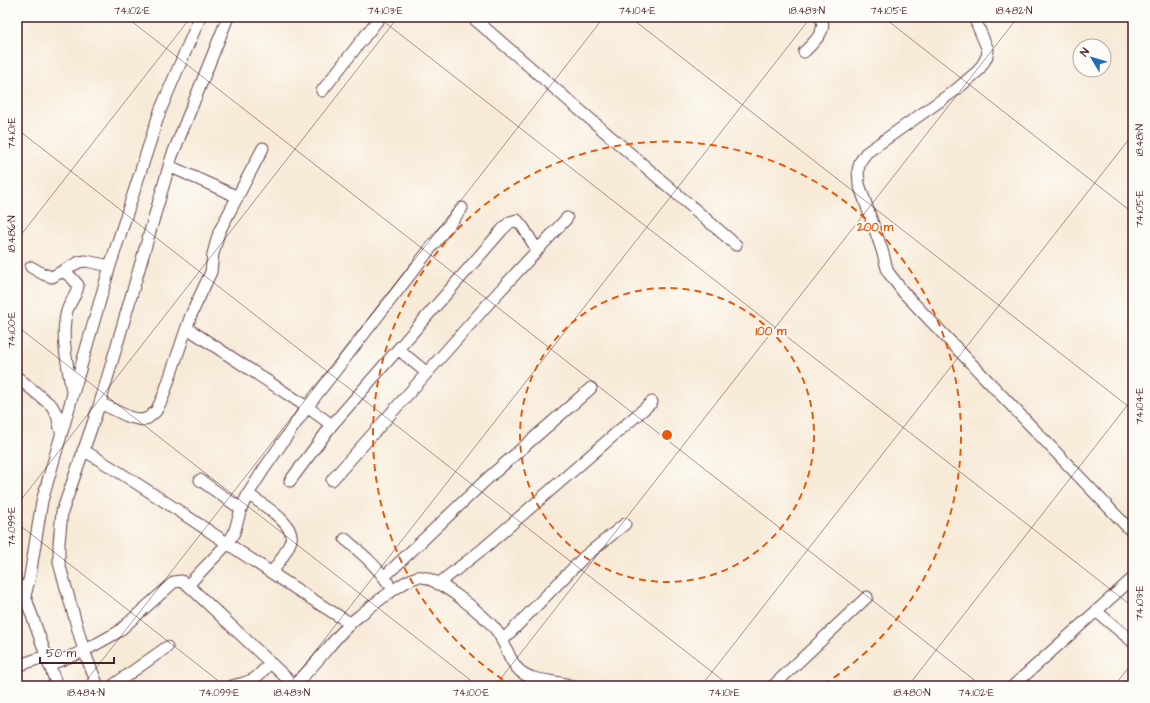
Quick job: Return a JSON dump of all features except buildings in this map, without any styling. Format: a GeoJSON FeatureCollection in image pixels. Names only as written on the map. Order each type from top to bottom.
{"type":"FeatureCollection","features":[{"type":"Feature","properties":{"kind":"street"},"geometry":{"type":"LineString","coordinates":[[25,596],[32,570],[42,501],[110,266],[160,111],[200,17]]}},
{"type":"Feature","properties":{"kind":"street"},"geometry":{"type":"LineString","coordinates":[[98,686],[80,652],[59,563],[62,512],[100,403],[169,166],[228,17]]}},
{"type":"Feature","properties":{"kind":"street"},"geometry":{"type":"LineString","coordinates":[[322,91],[380,17]]}},
{"type":"Feature","properties":{"kind":"street"},"geometry":{"type":"LineString","coordinates":[[472,17],[736,245]]}},
{"type":"Feature","properties":{"kind":"street"},"geometry":{"type":"LineString","coordinates":[[804,52],[817,40],[820,34],[823,23],[820,17]]}},
{"type":"Feature","properties":{"kind":"street"},"geometry":{"type":"LineString","coordinates":[[974,17],[988,50],[987,56],[978,71],[957,89],[866,153],[860,162],[858,170],[859,184],[888,272],[904,293],[1133,533]]}},
{"type":"Feature","properties":{"kind":"street"},"geometry":{"type":"LineString","coordinates":[[100,403],[129,417],[142,420],[148,418],[156,412],[163,397],[191,315],[211,272],[213,254],[219,232],[263,148]]}},
{"type":"Feature","properties":{"kind":"street"},"geometry":{"type":"LineString","coordinates":[[169,166],[238,197]]}},
{"type":"Feature","properties":{"kind":"street"},"geometry":{"type":"LineString","coordinates":[[188,585],[228,543],[234,533],[241,509],[248,494],[267,463],[306,407],[462,208]]}},
{"type":"Feature","properties":{"kind":"street"},"geometry":{"type":"LineString","coordinates":[[332,480],[427,372],[567,218]]}},
{"type":"Feature","properties":{"kind":"street"},"geometry":{"type":"LineString","coordinates":[[290,481],[332,425],[510,222],[517,220],[520,222],[537,250]]}},
{"type":"Feature","properties":{"kind":"street"},"geometry":{"type":"LineString","coordinates":[[31,267],[50,277],[55,276],[73,264],[79,262],[86,261],[110,266]]}},
{"type":"Feature","properties":{"kind":"street"},"geometry":{"type":"LineString","coordinates":[[63,271],[78,285],[77,292],[67,311],[65,335],[66,355],[73,394]]}},
{"type":"Feature","properties":{"kind":"street"},"geometry":{"type":"LineString","coordinates":[[187,328],[332,425]]}},
{"type":"Feature","properties":{"kind":"street"},"geometry":{"type":"LineString","coordinates":[[398,349],[427,372]]}},
{"type":"Feature","properties":{"kind":"street"},"geometry":{"type":"LineString","coordinates":[[17,377],[52,406],[55,410],[61,433]]}},
{"type":"Feature","properties":{"kind":"street"},"geometry":{"type":"LineString","coordinates":[[384,577],[487,479],[591,388]]}},
{"type":"Feature","properties":{"kind":"street"},"geometry":{"type":"LineString","coordinates":[[438,584],[484,548],[652,402]]}},
{"type":"Feature","properties":{"kind":"street"},"geometry":{"type":"LineString","coordinates":[[83,450],[228,543],[316,603],[350,623]]}},
{"type":"Feature","properties":{"kind":"street"},"geometry":{"type":"LineString","coordinates":[[200,480],[241,509]]}},
{"type":"Feature","properties":{"kind":"street"},"geometry":{"type":"LineString","coordinates":[[248,494],[281,519],[290,530],[291,541],[272,572]]}},
{"type":"Feature","properties":{"kind":"street"},"geometry":{"type":"LineString","coordinates":[[502,641],[584,558],[625,524]]}},
{"type":"Feature","properties":{"kind":"street"},"geometry":{"type":"LineString","coordinates":[[345,539],[384,577],[393,591]]}},
{"type":"Feature","properties":{"kind":"street"},"geometry":{"type":"LineString","coordinates":[[17,666],[64,658],[80,652],[118,632],[174,582],[182,581],[294,686],[304,677],[350,623],[393,591],[416,577],[423,577],[431,579],[454,594],[485,618],[496,630],[514,665],[526,675],[559,681],[572,686]]}},
{"type":"Feature","properties":{"kind":"street"},"geometry":{"type":"LineString","coordinates":[[1013,686],[1133,578]]}},
{"type":"Feature","properties":{"kind":"street"},"geometry":{"type":"LineString","coordinates":[[17,583],[25,596],[57,686]]}},
{"type":"Feature","properties":{"kind":"street"},"geometry":{"type":"LineString","coordinates":[[773,686],[867,597]]}},
{"type":"Feature","properties":{"kind":"street"},"geometry":{"type":"LineString","coordinates":[[1096,612],[1133,642]]}},
{"type":"Feature","properties":{"kind":"street"},"geometry":{"type":"LineString","coordinates":[[112,686],[167,646]]}},
{"type":"Feature","properties":{"kind":"street"},"geometry":{"type":"LineString","coordinates":[[232,686],[251,682],[257,678],[270,663]]}}]}
